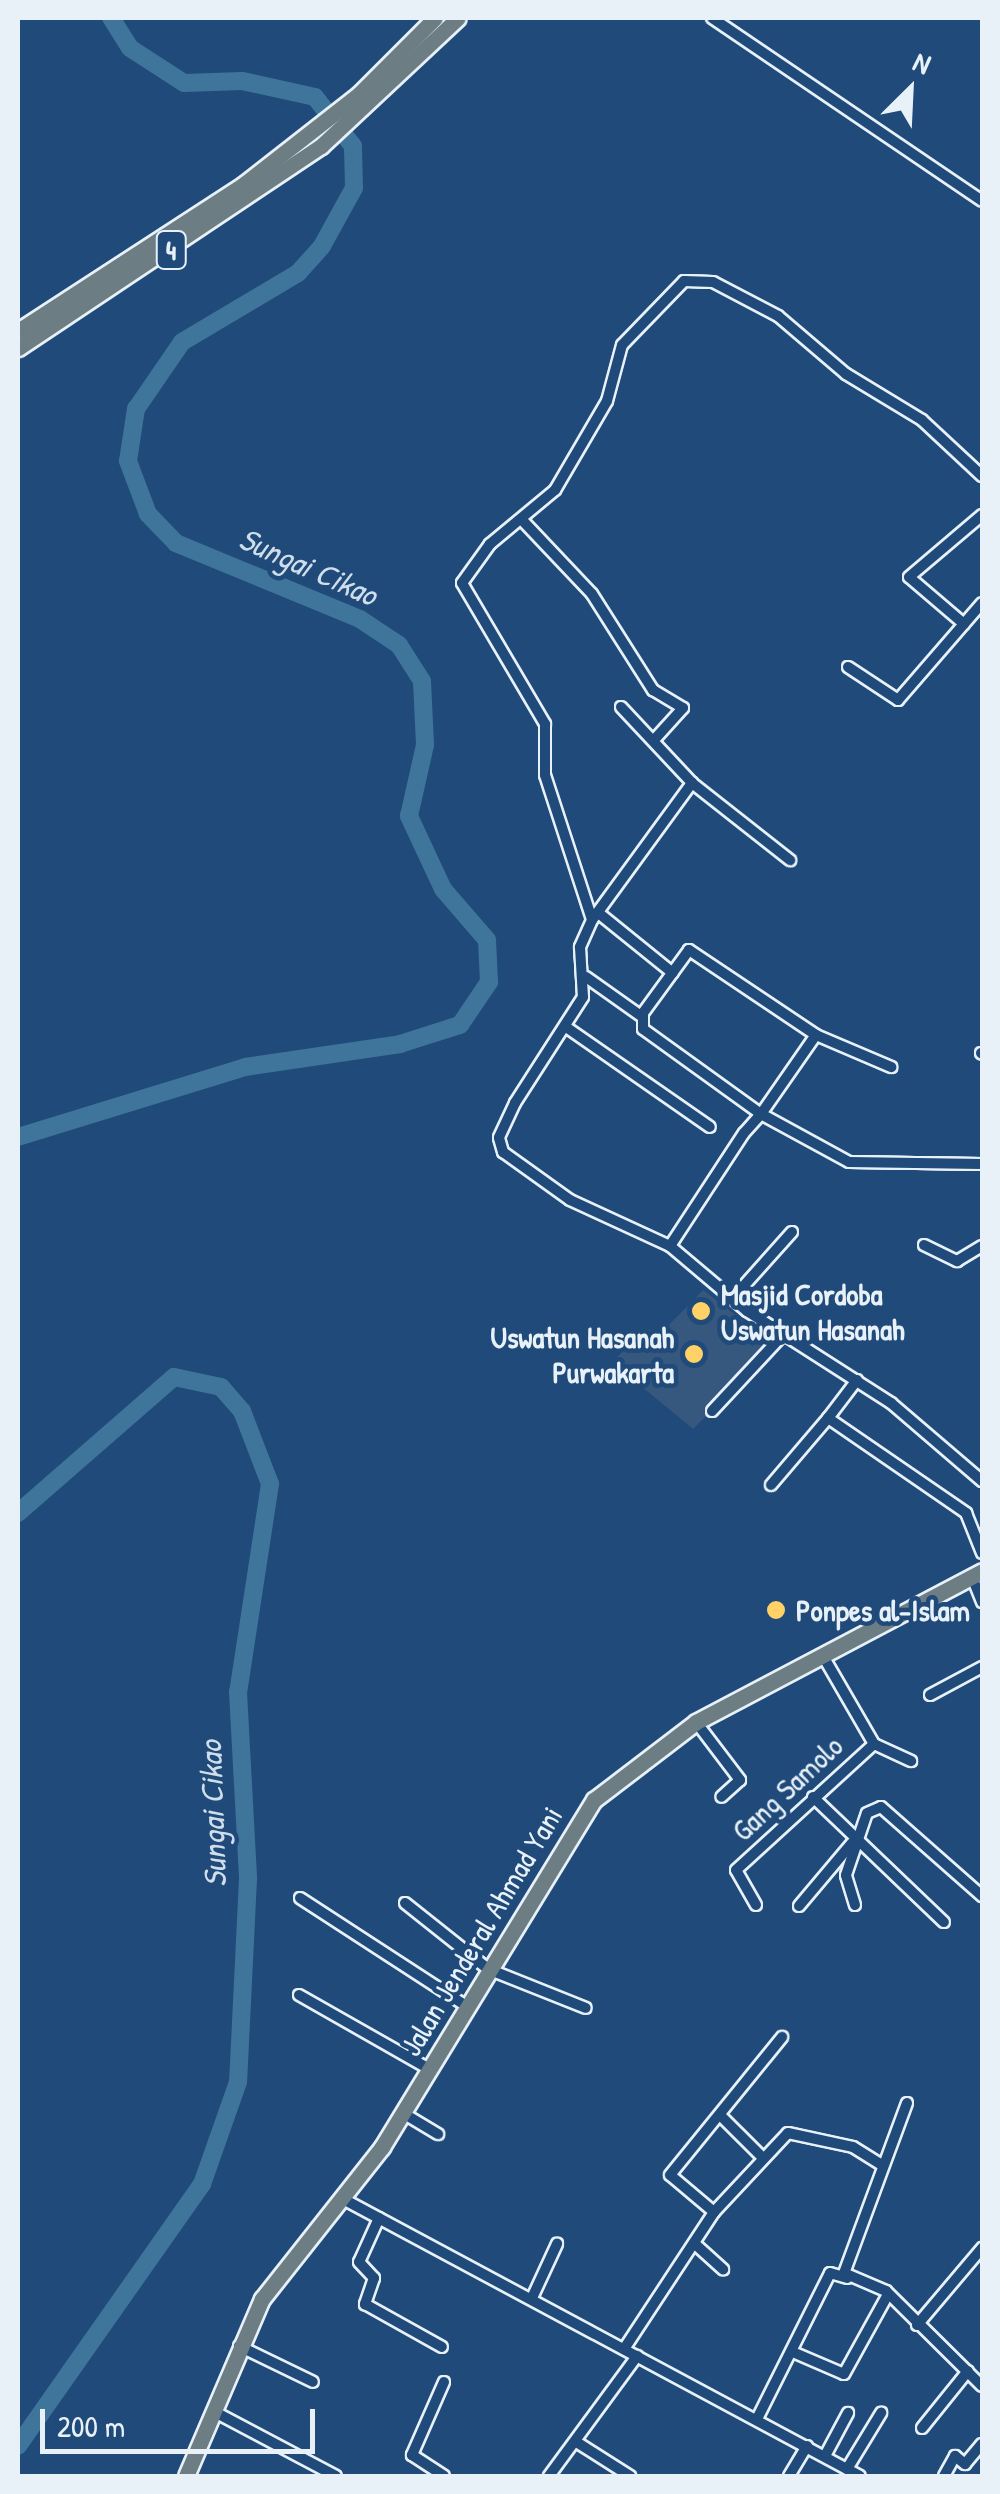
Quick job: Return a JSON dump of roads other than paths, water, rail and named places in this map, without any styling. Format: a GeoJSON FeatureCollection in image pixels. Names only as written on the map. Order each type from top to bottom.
{"type":"FeatureCollection","features":[{"type":"Feature","properties":{"kind":"highway","name":"4"},"geometry":{"type":"LineString","coordinates":[[364,100],[435,18]]}},
{"type":"Feature","properties":{"kind":"highway","name":"4"},"geometry":{"type":"LineString","coordinates":[[18,348],[316,140],[458,18]]}},
{"type":"Feature","properties":{"kind":"highway","name":"4"},"geometry":{"type":"LineString","coordinates":[[18,331],[316,140]]}},
{"type":"Feature","properties":{"kind":"highway","name":"Jalan Jenderal Ahmad Yani"},"geometry":{"type":"LineString","coordinates":[[186,2476],[238,2346],[273,2281],[345,2200],[404,2113],[594,1800],[696,1722],[905,1610],[977,1579]]}},
{"type":"Feature","properties":{"kind":"street"},"geometry":{"type":"LineString","coordinates":[[712,18],[982,201]]}},
{"type":"Feature","properties":{"kind":"street"},"geometry":{"type":"LineString","coordinates":[[673,973],[596,918],[545,775],[544,724],[462,584],[490,544],[523,521],[555,490],[607,401],[635,326],[695,279],[778,316],[846,374],[922,420],[982,476]]}},
{"type":"Feature","properties":{"kind":"street"},"geometry":{"type":"LineString","coordinates":[[964,624],[910,577],[982,514]]}},
{"type":"Feature","properties":{"kind":"street"},"geometry":{"type":"LineString","coordinates":[[523,521],[592,594],[654,690],[683,708],[654,740]]}},
{"type":"Feature","properties":{"kind":"street"},"geometry":{"type":"LineString","coordinates":[[848,667],[898,700],[982,603]]}},
{"type":"Feature","properties":{"kind":"street"},"geometry":{"type":"LineString","coordinates":[[621,706],[692,783],[790,860]]}},
{"type":"Feature","properties":{"kind":"street"},"geometry":{"type":"LineString","coordinates":[[692,783],[580,940],[586,977],[566,1027],[499,1146],[570,1200],[670,1246],[732,1300],[782,1336],[857,1380],[982,1482]]}},
{"type":"Feature","properties":{"kind":"street"},"geometry":{"type":"LineString","coordinates":[[891,1067],[816,1035],[703,953],[690,950],[641,1016],[643,1030],[761,1114],[855,1164],[872,1156],[982,1164]]}},
{"type":"Feature","properties":{"kind":"street"},"geometry":{"type":"LineString","coordinates":[[586,977],[641,1016]]}},
{"type":"Feature","properties":{"kind":"street"},"geometry":{"type":"LineString","coordinates":[[566,1027],[710,1127]]}},
{"type":"Feature","properties":{"kind":"street"},"geometry":{"type":"LineString","coordinates":[[670,1246],[816,1035]]}},
{"type":"Feature","properties":{"kind":"street"},"geometry":{"type":"LineString","coordinates":[[732,1300],[792,1232]]}},
{"type":"Feature","properties":{"kind":"street"},"geometry":{"type":"LineString","coordinates":[[924,1246],[958,1261],[982,1246]]}},
{"type":"Feature","properties":{"kind":"street"},"geometry":{"type":"LineString","coordinates":[[712,1411],[782,1336]]}},
{"type":"Feature","properties":{"kind":"street"},"geometry":{"type":"LineString","coordinates":[[771,1485],[857,1380]]}},
{"type":"Feature","properties":{"kind":"street"},"geometry":{"type":"LineString","coordinates":[[828,1418],[966,1514],[982,1553]]}},
{"type":"Feature","properties":{"kind":"street"},"geometry":{"type":"LineString","coordinates":[[977,1579],[982,1602]]}},
{"type":"Feature","properties":{"kind":"street","name":"Gang Samolo"},"geometry":{"type":"LineString","coordinates":[[756,1905],[734,1874],[874,1744],[823,1656]]}},
{"type":"Feature","properties":{"kind":"street"},"geometry":{"type":"LineString","coordinates":[[930,1695],[982,1667]]}},
{"type":"Feature","properties":{"kind":"street"},"geometry":{"type":"LineString","coordinates":[[696,1722],[740,1780],[722,1798]]}},
{"type":"Feature","properties":{"kind":"street"},"geometry":{"type":"LineString","coordinates":[[874,1744],[911,1761]]}},
{"type":"Feature","properties":{"kind":"street"},"geometry":{"type":"LineString","coordinates":[[813,1797],[854,1843],[944,1922]]}},
{"type":"Feature","properties":{"kind":"street"},"geometry":{"type":"LineString","coordinates":[[855,1905],[846,1884],[854,1843],[867,1813],[881,1807],[982,1896]]}},
{"type":"Feature","properties":{"kind":"street"},"geometry":{"type":"LineString","coordinates":[[800,1906],[854,1843]]}},
{"type":"Feature","properties":{"kind":"street"},"geometry":{"type":"LineString","coordinates":[[300,1898],[466,2006]]}},
{"type":"Feature","properties":{"kind":"street"},"geometry":{"type":"LineString","coordinates":[[405,1903],[488,1969],[586,2008]]}},
{"type":"Feature","properties":{"kind":"street"},"geometry":{"type":"LineString","coordinates":[[299,1996],[429,2069]]}},
{"type":"Feature","properties":{"kind":"street"},"geometry":{"type":"LineString","coordinates":[[714,2212],[670,2176],[782,2037]]}},
{"type":"Feature","properties":{"kind":"street"},"geometry":{"type":"LineString","coordinates":[[847,2278],[882,2166],[907,2103]]}},
{"type":"Feature","properties":{"kind":"street"},"geometry":{"type":"LineString","coordinates":[[404,2113],[438,2134]]}},
{"type":"Feature","properties":{"kind":"street"},"geometry":{"type":"LineString","coordinates":[[722,2116],[762,2157]]}},
{"type":"Feature","properties":{"kind":"street"},"geometry":{"type":"LineString","coordinates":[[624,2349],[714,2212],[788,2133],[853,2147],[882,2166]]}},
{"type":"Feature","properties":{"kind":"street"},"geometry":{"type":"LineString","coordinates":[[345,2200],[860,2476]]}},
{"type":"Feature","properties":{"kind":"street"},"geometry":{"type":"LineString","coordinates":[[379,2218],[359,2262],[374,2278],[366,2304],[442,2347]]}},
{"type":"Feature","properties":{"kind":"street"},"geometry":{"type":"LineString","coordinates":[[532,2298],[557,2244]]}},
{"type":"Feature","properties":{"kind":"street"},"geometry":{"type":"LineString","coordinates":[[695,2244],[723,2270]]}},
{"type":"Feature","properties":{"kind":"street"},"geometry":{"type":"LineString","coordinates":[[917,2325],[982,2248]]}},
{"type":"Feature","properties":{"kind":"street"},"geometry":{"type":"LineString","coordinates":[[757,2419],[795,2353],[830,2272],[888,2296],[982,2386]]}},
{"type":"Feature","properties":{"kind":"street"},"geometry":{"type":"LineString","coordinates":[[795,2353],[844,2374],[888,2296]]}},
{"type":"Feature","properties":{"kind":"street"},"geometry":{"type":"LineString","coordinates":[[238,2346],[312,2382]]}},
{"type":"Feature","properties":{"kind":"street"},"geometry":{"type":"LineString","coordinates":[[549,2476],[578,2442],[637,2356]]}},
{"type":"Feature","properties":{"kind":"street"},"geometry":{"type":"LineString","coordinates":[[922,2428],[968,2371]]}},
{"type":"Feature","properties":{"kind":"street"},"geometry":{"type":"LineString","coordinates":[[444,2382],[412,2455],[444,2476]]}},
{"type":"Feature","properties":{"kind":"street"},"geometry":{"type":"LineString","coordinates":[[213,2412],[336,2476]]}},
{"type":"Feature","properties":{"kind":"street"},"geometry":{"type":"LineString","coordinates":[[824,2456],[848,2413]]}},
{"type":"Feature","properties":{"kind":"street"},"geometry":{"type":"LineString","coordinates":[[847,2470],[881,2413]]}},
{"type":"Feature","properties":{"kind":"street"},"geometry":{"type":"LineString","coordinates":[[578,2442],[630,2476]]}},
{"type":"Feature","properties":{"kind":"street"},"geometry":{"type":"LineString","coordinates":[[944,2476],[955,2456],[965,2464],[982,2444]]}},
{"type":"Feature","properties":{"kind":"street"},"geometry":{"type":"LineString","coordinates":[[789,2476],[807,2446]]}},
{"type":"Feature","properties":{"kind":"waterway","name":"Sungai Cikao"},"geometry":{"type":"LineString","coordinates":[[18,1137],[245,1067],[400,1044],[460,1025],[489,982],[487,940],[443,889],[409,816],[425,745],[422,681],[399,645],[360,619],[176,543],[148,514],[128,461],[136,409],[182,342],[298,273],[322,246],[354,188],[353,146],[315,97],[242,81],[184,83],[130,48],[111,18]]}},
{"type":"Feature","properties":{"kind":"waterway","name":"Sungai Cikao"},"geometry":{"type":"LineString","coordinates":[[18,1513],[174,1377],[221,1387],[242,1411],[270,1484],[238,1692],[248,1879],[238,2082],[202,2184],[18,2446]]}},
{"type":"Feature","properties":{"kind":"place","name":"Masjid Cordoba Uswatun Hasanah"},"geometry":{"type":"Point","coordinates":[701,1311]}},
{"type":"Feature","properties":{"kind":"place","name":"Uswatun Hasanah Purwakarta"},"geometry":{"type":"Point","coordinates":[694,1354]}},
{"type":"Feature","properties":{"kind":"place","name":"Ponpes al-Islam"},"geometry":{"type":"Point","coordinates":[776,1610]}}]}
